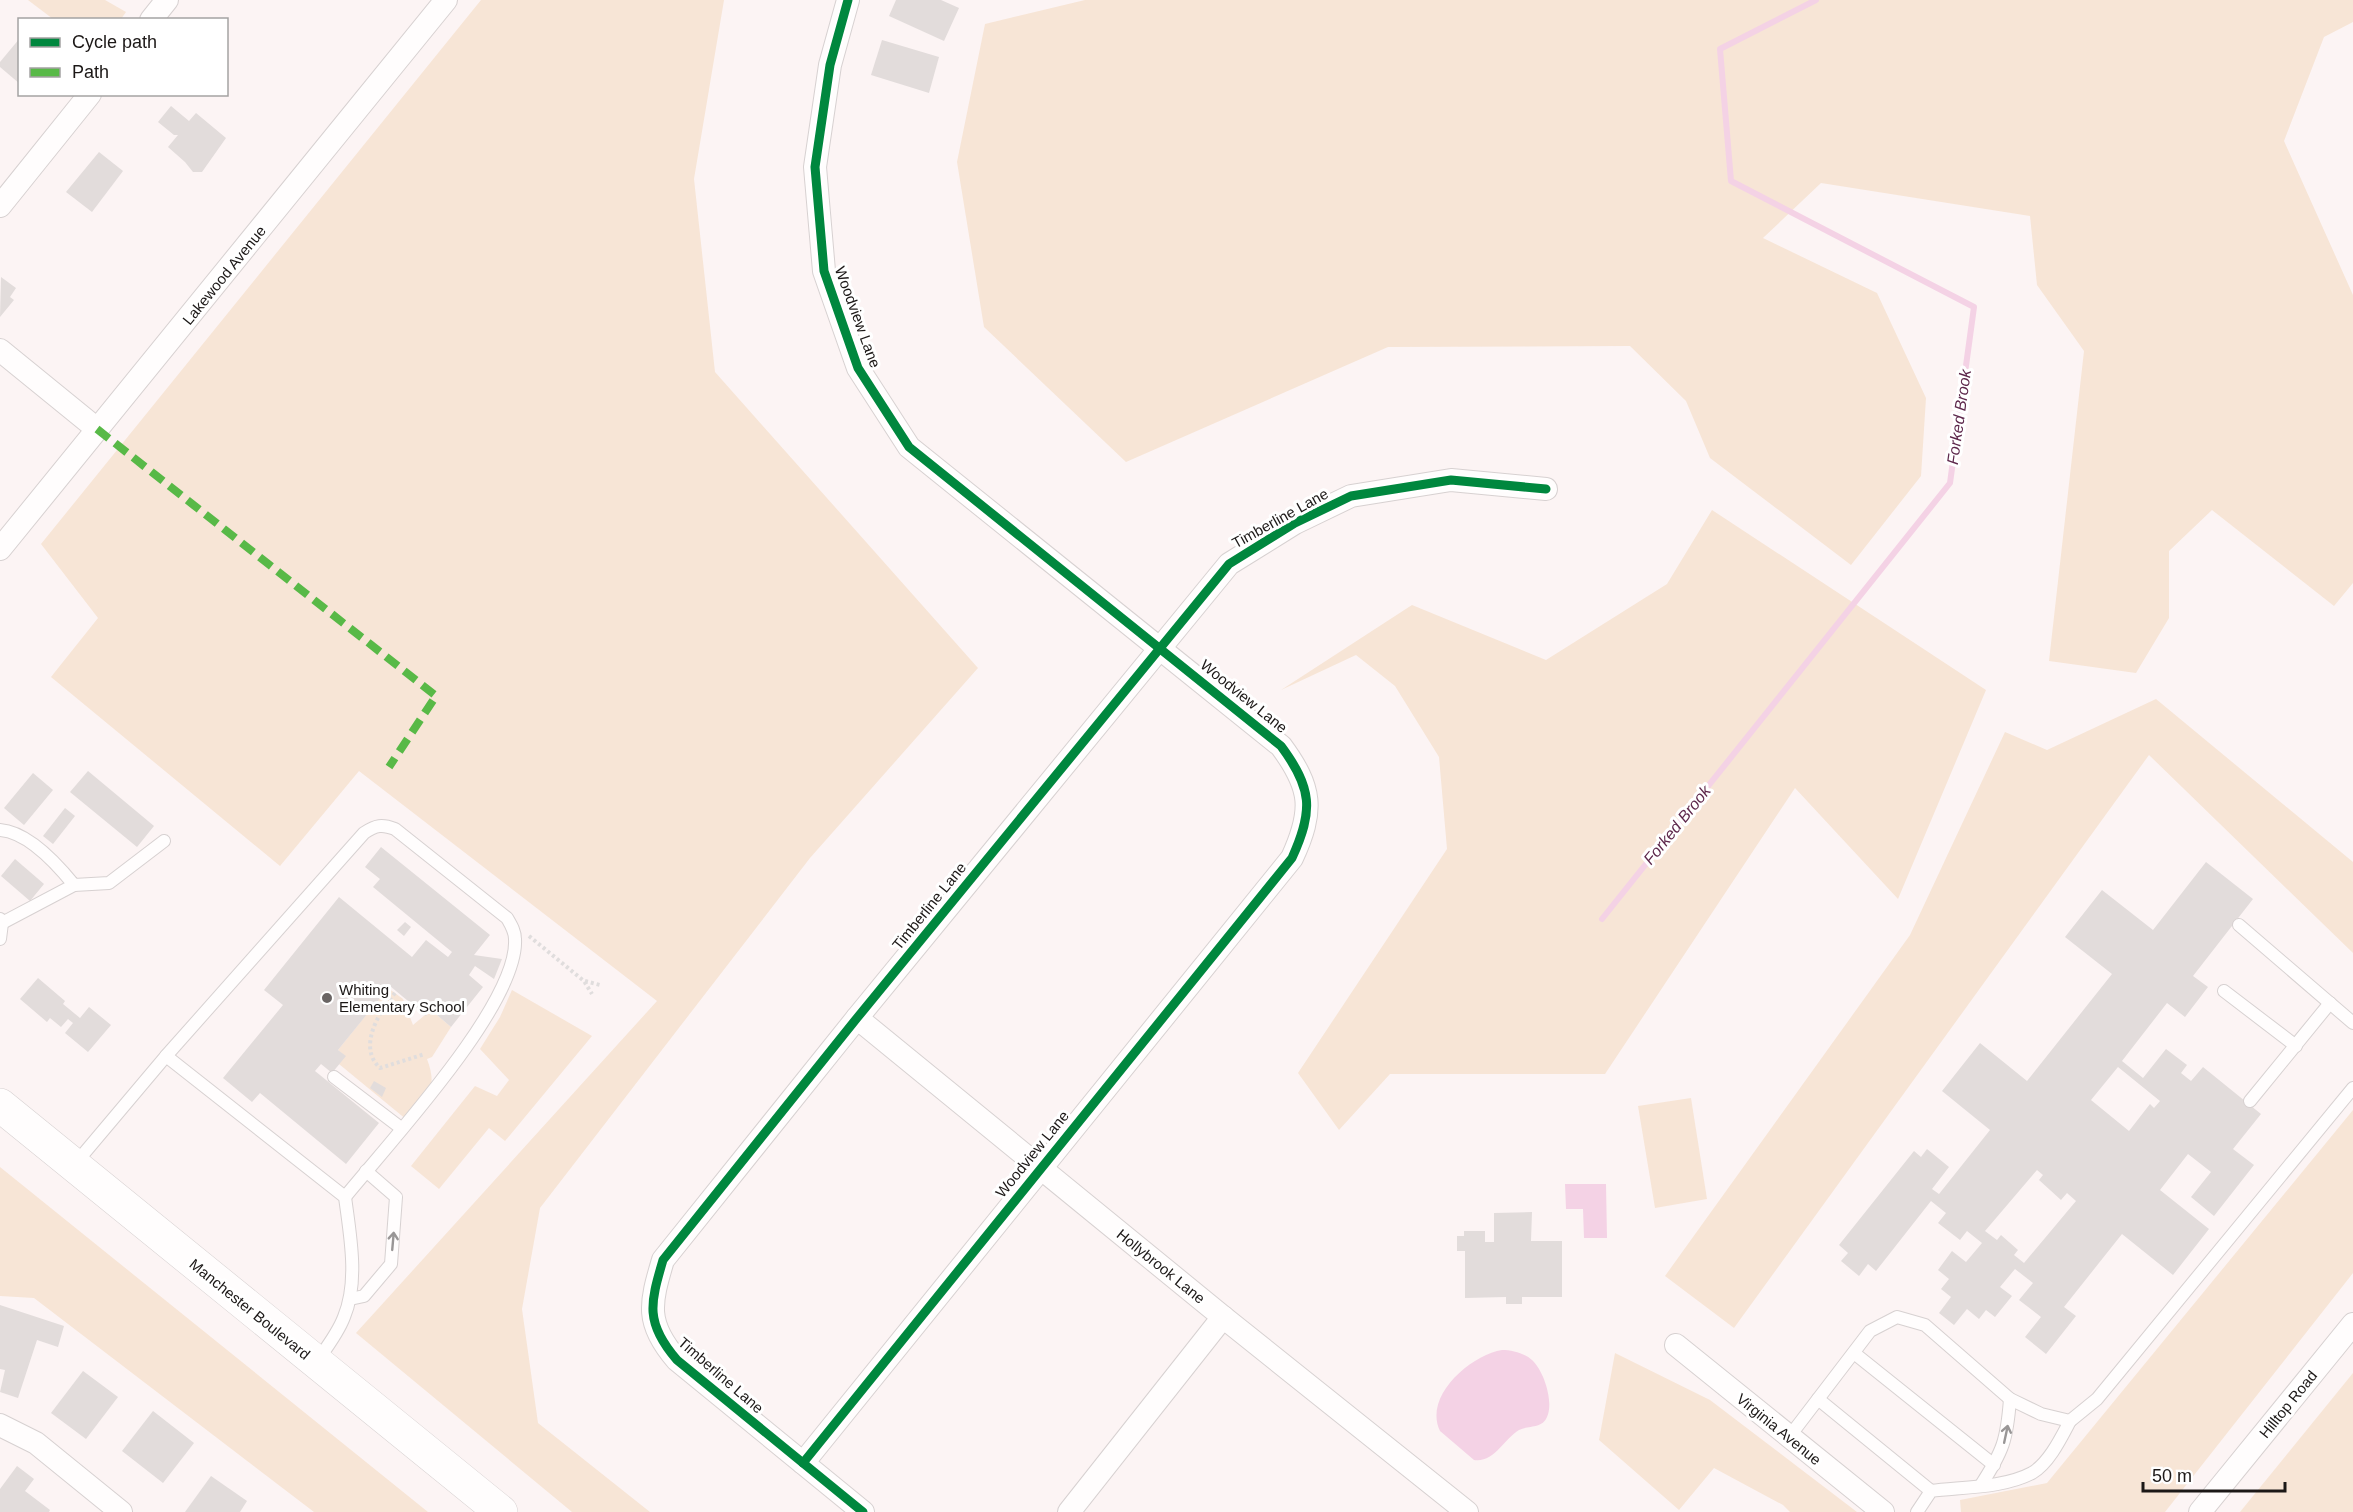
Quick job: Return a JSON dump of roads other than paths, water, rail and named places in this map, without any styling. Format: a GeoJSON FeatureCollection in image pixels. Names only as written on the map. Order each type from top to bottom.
{"type":"FeatureCollection","features":[{"type":"Feature","properties":{"kind":"street"},"geometry":{"type":"LineString","coordinates":[[153,18],[167,0]]}},
{"type":"Feature","properties":{"kind":"street","name":"Lakewood Avenue"},"geometry":{"type":"LineString","coordinates":[[0,549],[446,0]]}},
{"type":"Feature","properties":{"kind":"street","name":"Woodview Lane"},"geometry":{"type":"LineString","coordinates":[[803,1463],[1292,858],[1306,820],[1307,794],[1298,769],[1281,746],[909,447],[858,368],[824,271],[815,167],[830,65],[848,0]]}},
{"type":"Feature","properties":{"kind":"street"},"geometry":{"type":"LineString","coordinates":[[0,206],[88,96]]}},
{"type":"Feature","properties":{"kind":"street"},"geometry":{"type":"LineString","coordinates":[[0,350],[97,429]]}},
{"type":"Feature","properties":{"kind":"street","name":"Timberline Lane"},"geometry":{"type":"LineString","coordinates":[[863,1512],[677,1360],[662,1342],[654,1320],[652,1295],[663,1260],[1159,646],[1229,564],[1295,523],[1351,496],[1451,480],[1546,489]]}},
{"type":"Feature","properties":{"kind":"street","name":"Hollybrook Lane"},"geometry":{"type":"LineString","coordinates":[[857,1018],[1223,1317],[1467,1512]]}},
{"type":"Feature","properties":{"kind":"street","name":"Manchester Boulevard"},"geometry":{"type":"LineString","coordinates":[[0,1105],[501,1512]]}},
{"type":"Feature","properties":{"kind":"street"},"geometry":{"type":"LineString","coordinates":[[1069,1512],[1223,1317]]}},
{"type":"Feature","properties":{"kind":"street","name":"Hilltop Road"},"geometry":{"type":"LineString","coordinates":[[2200,1512],[2353,1324]]}},
{"type":"Feature","properties":{"kind":"street","name":"Virginia Avenue"},"geometry":{"type":"LineString","coordinates":[[1676,1346],[1883,1512]]}},
{"type":"Feature","properties":{"kind":"street"},"geometry":{"type":"LineString","coordinates":[[0,1425],[36,1443],[121,1512]]}},
{"type":"Feature","properties":{"kind":"lane"},"geometry":{"type":"LineString","coordinates":[[74,1165],[166,1056],[364,833],[384,824],[396,829],[507,918],[514,931],[514,954],[484,1024],[345,1197]]}},
{"type":"Feature","properties":{"kind":"lane"},"geometry":{"type":"LineString","coordinates":[[0,830],[14,834],[54,860],[74,885]]}},
{"type":"Feature","properties":{"kind":"lane"},"geometry":{"type":"LineString","coordinates":[[0,939],[1,921],[74,885],[109,883],[164,840]]}},
{"type":"Feature","properties":{"kind":"lane"},"geometry":{"type":"LineString","coordinates":[[2239,925],[2353,1023]]}},
{"type":"Feature","properties":{"kind":"lane"},"geometry":{"type":"LineString","coordinates":[[2224,991],[2296,1046]]}},
{"type":"Feature","properties":{"kind":"lane"},"geometry":{"type":"LineString","coordinates":[[2250,1101],[2330,1003]]}},
{"type":"Feature","properties":{"kind":"lane"},"geometry":{"type":"LineString","coordinates":[[166,1056],[345,1197],[352,1248],[350,1299],[336,1334],[315,1363]]}},
{"type":"Feature","properties":{"kind":"lane"},"geometry":{"type":"LineString","coordinates":[[334,1077],[401,1128]]}},
{"type":"Feature","properties":{"kind":"lane"},"geometry":{"type":"LineString","coordinates":[[1818,1399],[1931,1491],[2007,1481],[2033,1472],[2057,1446],[2070,1421],[2097,1399],[2353,1088]]}},
{"type":"Feature","properties":{"kind":"lane"},"geometry":{"type":"LineString","coordinates":[[350,1299],[364,1296],[391,1264],[396,1197],[366,1171]]}},
{"type":"Feature","properties":{"kind":"lane"},"geometry":{"type":"LineString","coordinates":[[1789,1437],[1870,1331],[1897,1317],[1925,1324],[2010,1399],[2041,1414],[2070,1421]]}},
{"type":"Feature","properties":{"kind":"lane"},"geometry":{"type":"LineString","coordinates":[[1854,1353],[1994,1465]]}},
{"type":"Feature","properties":{"kind":"lane"},"geometry":{"type":"LineString","coordinates":[[1981,1485],[2001,1454],[2008,1432],[2010,1399]]}},
{"type":"Feature","properties":{"kind":"lane"},"geometry":{"type":"LineString","coordinates":[[1917,1512],[1931,1491]]}},
{"type":"Feature","properties":{"kind":"waterway","name":"Forked Brook"},"geometry":{"type":"LineString","coordinates":[[1602,919],[1950,483],[1974,307],[1731,181],[1720,49],[1816,0]]}},
{"type":"Feature","properties":{"kind":"place","name":"Whiting Elementary School"},"geometry":{"type":"Point","coordinates":[327,998]}}]}
